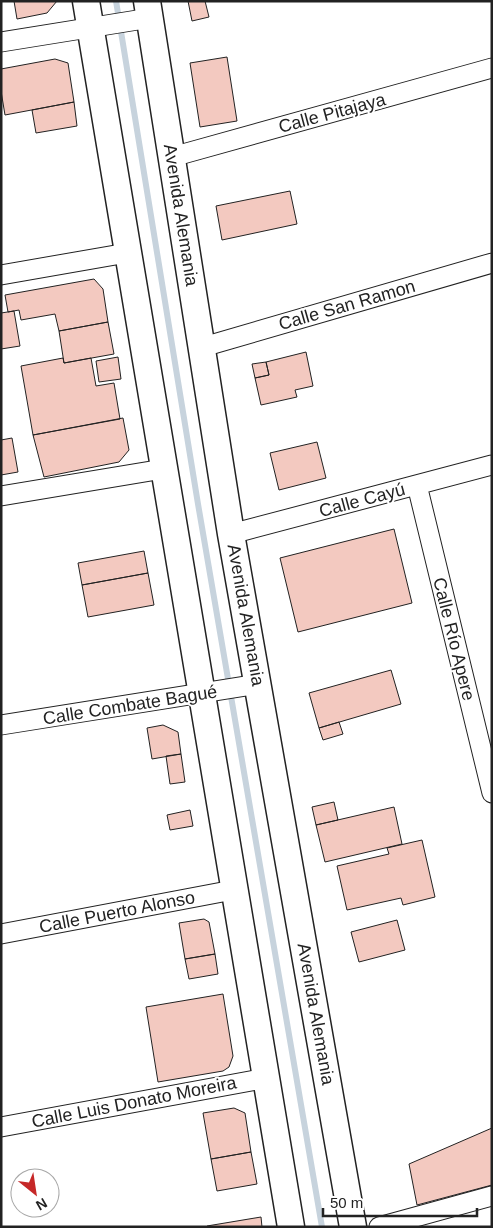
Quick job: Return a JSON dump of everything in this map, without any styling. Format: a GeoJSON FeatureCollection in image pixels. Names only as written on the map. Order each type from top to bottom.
{"type":"FeatureCollection","features":[{"type":"Feature","properties":{"kind":"main road"},"geometry":{"type":"LineString","coordinates":[[86,1],[100,25],[126,253],[163,469],[208,693],[233,890],[267,1078],[291,1227]]}},
{"type":"Feature","properties":{"kind":"main road","name":"Avenida Alemania"},"geometry":{"type":"LineString","coordinates":[[145,13],[172,157],[203,347],[253,685],[353,1227]]}},
{"type":"Feature","properties":{"kind":"street"},"geometry":{"type":"LineString","coordinates":[[1,42],[100,25],[145,13]]}},
{"type":"Feature","properties":{"kind":"street","name":"Calle Pitajaya"},"geometry":{"type":"LineString","coordinates":[[172,157],[492,68]]}},
{"type":"Feature","properties":{"kind":"street"},"geometry":{"type":"LineString","coordinates":[[1,275],[126,253]]}},
{"type":"Feature","properties":{"kind":"street","name":"Calle San Ramon"},"geometry":{"type":"LineString","coordinates":[[203,347],[492,263]]}},
{"type":"Feature","properties":{"kind":"street","name":"Calle Cayú"},"geometry":{"type":"LineString","coordinates":[[232,534],[492,465]]}},
{"type":"Feature","properties":{"kind":"street"},"geometry":{"type":"LineString","coordinates":[[1,496],[163,469]]}},
{"type":"Feature","properties":{"kind":"street","name":"Calle Río Apere"},"geometry":{"type":"LineString","coordinates":[[417,485],[492,794]]}},
{"type":"Feature","properties":{"kind":"street","name":"Calle Combate Bagué"},"geometry":{"type":"LineString","coordinates":[[1,725],[253,685]]}},
{"type":"Feature","properties":{"kind":"street","name":"Calle Puerto Alonso"},"geometry":{"type":"LineString","coordinates":[[1,934],[233,890]]}},
{"type":"Feature","properties":{"kind":"street","name":"Calle Luis Donato Moreira"},"geometry":{"type":"LineString","coordinates":[[1,1127],[267,1078]]}},
{"type":"Feature","properties":{"kind":"street"},"geometry":{"type":"LineString","coordinates":[[379,1227],[492,1196]]}},
{"type":"Feature","properties":{"kind":"building"},"geometry":{"type":"Polygon","coordinates":[[[14,1],[57,1],[47,13],[17,19],[14,1]]]}},
{"type":"Feature","properties":{"kind":"building"},"geometry":{"type":"Polygon","coordinates":[[[188,1],[205,1],[209,17],[192,21],[188,1]]]}},
{"type":"Feature","properties":{"kind":"building"},"geometry":{"type":"Polygon","coordinates":[[[227,57],[237,121],[200,127],[190,63],[227,57]]]}},
{"type":"Feature","properties":{"kind":"building"},"geometry":{"type":"Polygon","coordinates":[[[55,59],[68,63],[74,102],[5,115],[1,91],[1,69],[55,59]]]}},
{"type":"Feature","properties":{"kind":"building"},"geometry":{"type":"Polygon","coordinates":[[[74,102],[77,126],[36,133],[32,110],[74,102]]]}},
{"type":"Feature","properties":{"kind":"building"},"geometry":{"type":"Polygon","coordinates":[[[290,191],[297,224],[222,240],[216,206],[290,191]]]}},
{"type":"Feature","properties":{"kind":"building"},"geometry":{"type":"Polygon","coordinates":[[[94,279],[103,289],[108,322],[59,331],[55,314],[21,320],[19,310],[8,312],[5,295],[94,279]]]}},
{"type":"Feature","properties":{"kind":"building"},"geometry":{"type":"Polygon","coordinates":[[[14,311],[20,346],[1,349],[1,313],[14,311]]]}},
{"type":"Feature","properties":{"kind":"building"},"geometry":{"type":"Polygon","coordinates":[[[108,322],[114,354],[64,363],[59,331],[108,322]]]}},
{"type":"Feature","properties":{"kind":"building"},"geometry":{"type":"Polygon","coordinates":[[[306,352],[313,386],[295,390],[297,397],[261,405],[255,378],[269,375],[266,362],[306,352]]]}},
{"type":"Feature","properties":{"kind":"building"},"geometry":{"type":"Polygon","coordinates":[[[118,357],[121,379],[99,382],[96,361],[118,357]]]}},
{"type":"Feature","properties":{"kind":"building"},"geometry":{"type":"Polygon","coordinates":[[[63,358],[64,363],[91,358],[96,386],[114,383],[120,419],[33,435],[21,366],[63,358]]]}},
{"type":"Feature","properties":{"kind":"building"},"geometry":{"type":"Polygon","coordinates":[[[266,362],[269,375],[255,378],[252,364],[266,362]]]}},
{"type":"Feature","properties":{"kind":"building"},"geometry":{"type":"Polygon","coordinates":[[[123,418],[129,450],[119,462],[44,477],[33,435],[123,418]]]}},
{"type":"Feature","properties":{"kind":"building"},"geometry":{"type":"Polygon","coordinates":[[[12,438],[18,472],[1,475],[1,440],[12,438]]]}},
{"type":"Feature","properties":{"kind":"building"},"geometry":{"type":"Polygon","coordinates":[[[317,442],[326,478],[279,490],[270,453],[317,442]]]}},
{"type":"Feature","properties":{"kind":"building"},"geometry":{"type":"Polygon","coordinates":[[[394,529],[412,603],[298,632],[280,558],[394,529]]]}},
{"type":"Feature","properties":{"kind":"building"},"geometry":{"type":"Polygon","coordinates":[[[144,551],[148,573],[82,585],[78,563],[144,551]]]}},
{"type":"Feature","properties":{"kind":"building"},"geometry":{"type":"Polygon","coordinates":[[[148,573],[154,605],[88,617],[82,585],[148,573]]]}},
{"type":"Feature","properties":{"kind":"building"},"geometry":{"type":"Polygon","coordinates":[[[391,670],[401,704],[319,728],[309,693],[391,670]]]}},
{"type":"Feature","properties":{"kind":"building"},"geometry":{"type":"Polygon","coordinates":[[[339,722],[343,734],[323,740],[319,728],[339,722]]]}},
{"type":"Feature","properties":{"kind":"building"},"geometry":{"type":"Polygon","coordinates":[[[163,725],[178,732],[181,754],[152,759],[147,728],[163,725]]]}},
{"type":"Feature","properties":{"kind":"building"},"geometry":{"type":"Polygon","coordinates":[[[181,754],[185,782],[170,784],[166,756],[181,754]]]}},
{"type":"Feature","properties":{"kind":"building"},"geometry":{"type":"Polygon","coordinates":[[[334,802],[338,820],[316,825],[312,807],[334,802]]]}},
{"type":"Feature","properties":{"kind":"building"},"geometry":{"type":"Polygon","coordinates":[[[394,807],[402,844],[325,862],[316,825],[394,807]]]}},
{"type":"Feature","properties":{"kind":"building"},"geometry":{"type":"Polygon","coordinates":[[[190,810],[193,826],[170,830],[167,815],[190,810]]]}},
{"type":"Feature","properties":{"kind":"building"},"geometry":{"type":"Polygon","coordinates":[[[422,840],[435,897],[403,905],[401,898],[347,910],[337,866],[389,854],[387,848],[422,840]]]}},
{"type":"Feature","properties":{"kind":"building"},"geometry":{"type":"Polygon","coordinates":[[[204,919],[209,922],[215,954],[185,959],[179,923],[204,919]]]}},
{"type":"Feature","properties":{"kind":"building"},"geometry":{"type":"Polygon","coordinates":[[[397,920],[405,950],[359,962],[351,932],[397,920]]]}},
{"type":"Feature","properties":{"kind":"building"},"geometry":{"type":"Polygon","coordinates":[[[215,954],[218,974],[189,979],[185,959],[215,954]]]}},
{"type":"Feature","properties":{"kind":"building"},"geometry":{"type":"Polygon","coordinates":[[[223,994],[233,1056],[229,1067],[223,1071],[158,1082],[146,1007],[223,994]]]}},
{"type":"Feature","properties":{"kind":"building"},"geometry":{"type":"Polygon","coordinates":[[[234,1108],[245,1113],[251,1152],[211,1159],[203,1113],[234,1108]]]}},
{"type":"Feature","properties":{"kind":"building"},"geometry":{"type":"Polygon","coordinates":[[[492,1128],[492,1185],[417,1205],[409,1164],[492,1128]]]}},
{"type":"Feature","properties":{"kind":"building"},"geometry":{"type":"Polygon","coordinates":[[[251,1152],[257,1184],[217,1191],[211,1159],[251,1152]]]}},
{"type":"Feature","properties":{"kind":"building"},"geometry":{"type":"Polygon","coordinates":[[[261,1217],[262,1227],[207,1227],[207,1226],[261,1217]]]}},
{"type":"Feature","properties":{"kind":"waterway"},"geometry":{"type":"LineString","coordinates":[[116,1],[198,504],[322,1227]]}}]}
